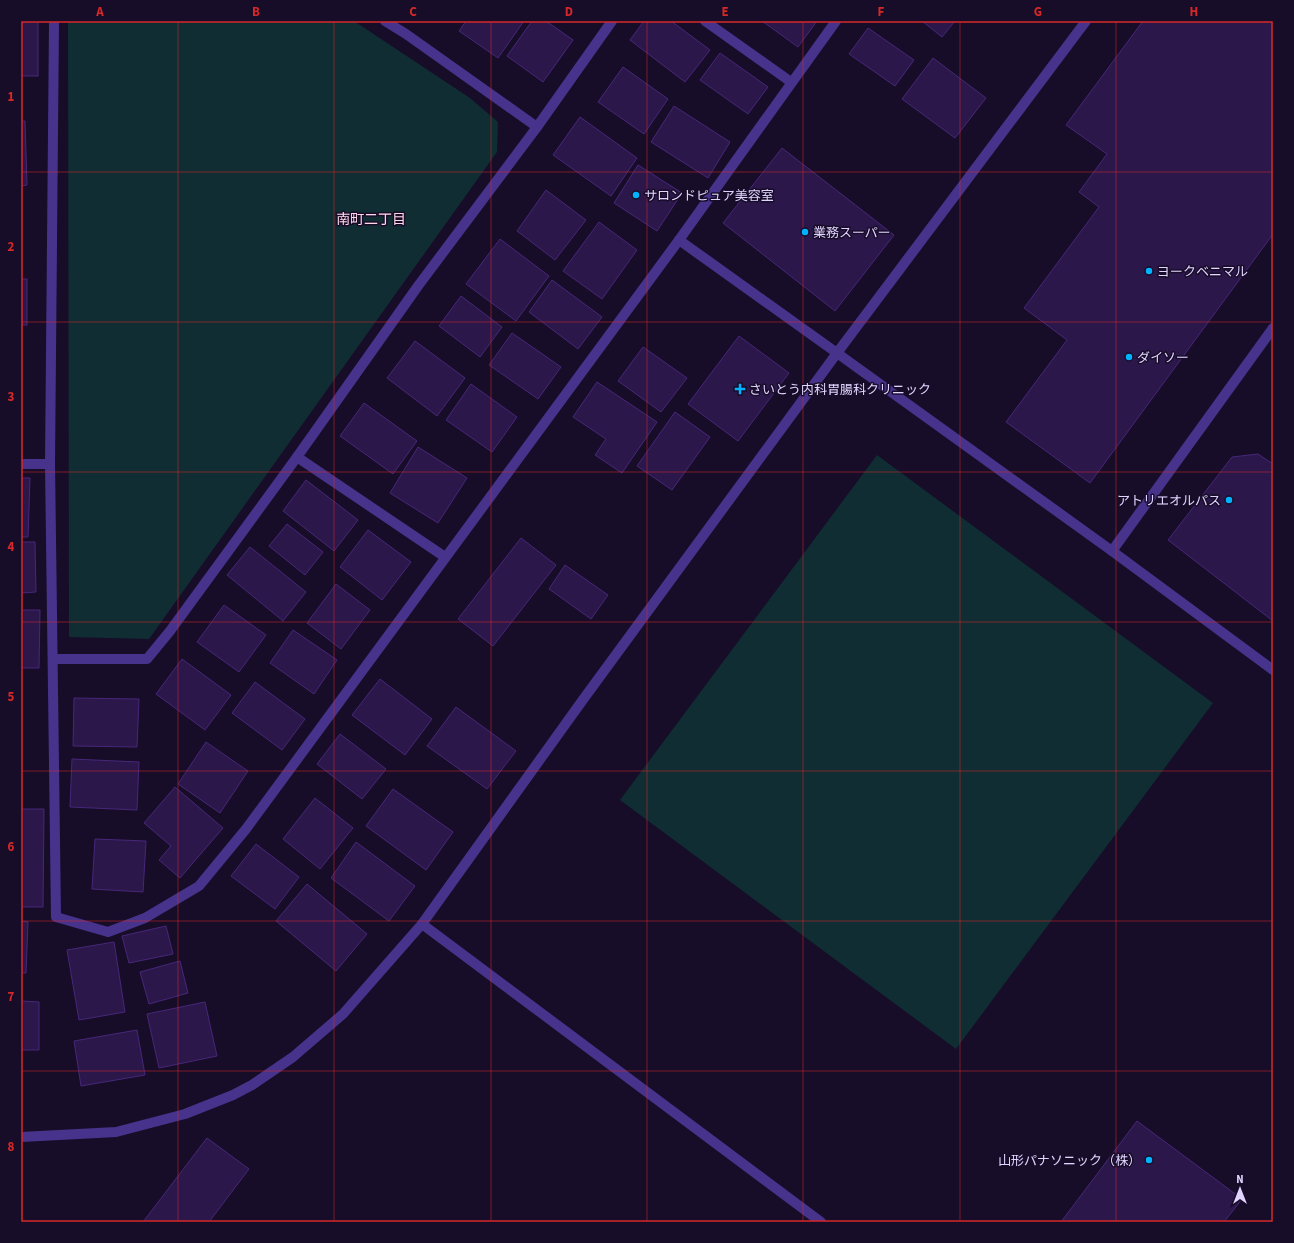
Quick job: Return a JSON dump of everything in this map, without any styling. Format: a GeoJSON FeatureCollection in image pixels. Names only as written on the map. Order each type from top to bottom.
{"type":"FeatureCollection","features":[{"type":"Feature","properties":{"kind":"street"},"geometry":{"type":"LineString","coordinates":[[54,21],[50,464],[56,917],[108,932],[145,918],[199,886],[246,829],[679,240],[836,21]]}},
{"type":"Feature","properties":{"kind":"street"},"geometry":{"type":"LineString","coordinates":[[385,21],[406,34],[537,127]]}},
{"type":"Feature","properties":{"kind":"street"},"geometry":{"type":"LineString","coordinates":[[53,659],[147,659],[170,631],[297,457],[418,286],[537,127],[612,21]]}},
{"type":"Feature","properties":{"kind":"street"},"geometry":{"type":"LineString","coordinates":[[705,21],[791,82]]}},
{"type":"Feature","properties":{"kind":"street"},"geometry":{"type":"LineString","coordinates":[[21,1137],[116,1132],[185,1114],[252,1085],[293,1057],[343,1014],[422,924],[582,701],[837,353],[1086,21]]}},
{"type":"Feature","properties":{"kind":"street"},"geometry":{"type":"LineString","coordinates":[[679,240],[1112,551],[1273,670]]}},
{"type":"Feature","properties":{"kind":"street"},"geometry":{"type":"LineString","coordinates":[[1112,551],[1273,328]]}},
{"type":"Feature","properties":{"kind":"street"},"geometry":{"type":"LineString","coordinates":[[297,457],[445,557]]}},
{"type":"Feature","properties":{"kind":"street"},"geometry":{"type":"LineString","coordinates":[[21,464],[50,464]]}},
{"type":"Feature","properties":{"kind":"street"},"geometry":{"type":"LineString","coordinates":[[422,924],[821,1222]]}},
{"type":"Feature","properties":{"kind":"green space"},"geometry":{"type":"Polygon","coordinates":[[[68,21],[354,21],[470,98],[498,122],[497,152],[149,639],[69,637],[68,21]]]}},
{"type":"Feature","properties":{"kind":"green space"},"geometry":{"type":"Polygon","coordinates":[[[877,455],[1213,703],[956,1049],[620,800],[877,455]]]}},
{"type":"Feature","properties":{"kind":"building"},"geometry":{"type":"Polygon","coordinates":[[[21,21],[38,21],[38,76],[21,76],[21,21]]]}},
{"type":"Feature","properties":{"kind":"building"},"geometry":{"type":"Polygon","coordinates":[[[466,21],[524,21],[498,58],[459,31],[466,21]]]}},
{"type":"Feature","properties":{"kind":"building"},"geometry":{"type":"Polygon","coordinates":[[[532,21],[546,21],[573,40],[543,82],[507,56],[532,21]]]}},
{"type":"Feature","properties":{"kind":"building"},"geometry":{"type":"Polygon","coordinates":[[[644,21],[671,21],[710,50],[685,82],[630,40],[644,21]]]}},
{"type":"Feature","properties":{"kind":"building"},"geometry":{"type":"Polygon","coordinates":[[[762,21],[817,21],[798,47],[762,21]]]}},
{"type":"Feature","properties":{"kind":"building"},"geometry":{"type":"Polygon","coordinates":[[[922,21],[955,21],[942,37],[922,21]]]}},
{"type":"Feature","properties":{"kind":"building","name":"ヨークベニマル"},"geometry":{"type":"Polygon","coordinates":[[[1143,21],[1273,21],[1273,234],[1090,483],[1006,422],[1067,340],[1024,308],[1099,207],[1079,192],[1107,154],[1066,125],[1143,21]]]}},
{"type":"Feature","properties":{"kind":"building"},"geometry":{"type":"Polygon","coordinates":[[[868,28],[914,60],[895,86],[849,54],[868,28]]]}},
{"type":"Feature","properties":{"kind":"building"},"geometry":{"type":"Polygon","coordinates":[[[720,53],[768,87],[748,114],[700,80],[720,53]]]}},
{"type":"Feature","properties":{"kind":"building"},"geometry":{"type":"Polygon","coordinates":[[[933,58],[986,98],[955,138],[902,99],[933,58]]]}},
{"type":"Feature","properties":{"kind":"building"},"geometry":{"type":"Polygon","coordinates":[[[623,67],[668,99],[644,134],[598,102],[623,67]]]}},
{"type":"Feature","properties":{"kind":"building"},"geometry":{"type":"Polygon","coordinates":[[[674,106],[730,142],[708,178],[651,142],[674,106]]]}},
{"type":"Feature","properties":{"kind":"building"},"geometry":{"type":"Polygon","coordinates":[[[580,117],[637,158],[611,196],[553,155],[580,117]]]}},
{"type":"Feature","properties":{"kind":"building"},"geometry":{"type":"Polygon","coordinates":[[[21,121],[25,121],[27,185],[21,186],[21,121]]]}},
{"type":"Feature","properties":{"kind":"building"},"geometry":{"type":"Polygon","coordinates":[[[782,148],[894,235],[835,311],[723,223],[782,148]]]}},
{"type":"Feature","properties":{"kind":"building"},"geometry":{"type":"Polygon","coordinates":[[[638,165],[682,193],[657,231],[614,203],[638,165]]]}},
{"type":"Feature","properties":{"kind":"building"},"geometry":{"type":"Polygon","coordinates":[[[546,190],[586,220],[555,260],[517,231],[546,190]]]}},
{"type":"Feature","properties":{"kind":"building"},"geometry":{"type":"Polygon","coordinates":[[[599,222],[637,250],[602,299],[563,271],[599,222]]]}},
{"type":"Feature","properties":{"kind":"building"},"geometry":{"type":"Polygon","coordinates":[[[500,239],[549,276],[516,321],[466,284],[500,239]]]}},
{"type":"Feature","properties":{"kind":"building"},"geometry":{"type":"Polygon","coordinates":[[[21,279],[27,279],[27,325],[21,325],[21,279]]]}},
{"type":"Feature","properties":{"kind":"building"},"geometry":{"type":"Polygon","coordinates":[[[552,280],[602,317],[578,349],[529,312],[552,280]]]}},
{"type":"Feature","properties":{"kind":"building"},"geometry":{"type":"Polygon","coordinates":[[[461,296],[502,327],[480,357],[439,326],[461,296]]]}},
{"type":"Feature","properties":{"kind":"building"},"geometry":{"type":"Polygon","coordinates":[[[512,333],[561,367],[538,399],[489,365],[512,333]]]}},
{"type":"Feature","properties":{"kind":"building"},"geometry":{"type":"Polygon","coordinates":[[[739,336],[789,373],[738,441],[688,404],[739,336]]]}},
{"type":"Feature","properties":{"kind":"building"},"geometry":{"type":"Polygon","coordinates":[[[415,341],[465,378],[437,416],[387,378],[415,341]]]}},
{"type":"Feature","properties":{"kind":"building"},"geometry":{"type":"Polygon","coordinates":[[[643,347],[687,378],[661,412],[618,381],[643,347]]]}},
{"type":"Feature","properties":{"kind":"building"},"geometry":{"type":"Polygon","coordinates":[[[597,382],[657,422],[622,473],[595,455],[606,439],[573,417],[597,382]]]}},
{"type":"Feature","properties":{"kind":"building"},"geometry":{"type":"Polygon","coordinates":[[[471,384],[517,417],[492,452],[446,420],[471,384]]]}},
{"type":"Feature","properties":{"kind":"building"},"geometry":{"type":"Polygon","coordinates":[[[364,403],[417,441],[393,474],[340,436],[364,403]]]}},
{"type":"Feature","properties":{"kind":"building"},"geometry":{"type":"Polygon","coordinates":[[[675,412],[710,437],[672,490],[637,466],[675,412]]]}},
{"type":"Feature","properties":{"kind":"building"},"geometry":{"type":"Polygon","coordinates":[[[418,447],[467,478],[438,523],[390,493],[418,447]]]}},
{"type":"Feature","properties":{"kind":"building"},"geometry":{"type":"Polygon","coordinates":[[[1258,454],[1273,464],[1273,621],[1168,540],[1232,457],[1258,454]]]}},
{"type":"Feature","properties":{"kind":"building"},"geometry":{"type":"Polygon","coordinates":[[[21,478],[30,478],[28,537],[21,537],[21,478]]]}},
{"type":"Feature","properties":{"kind":"building"},"geometry":{"type":"Polygon","coordinates":[[[306,480],[358,520],[334,551],[283,511],[306,480]]]}},
{"type":"Feature","properties":{"kind":"building"},"geometry":{"type":"Polygon","coordinates":[[[287,524],[323,552],[305,575],[269,546],[287,524]]]}},
{"type":"Feature","properties":{"kind":"building"},"geometry":{"type":"Polygon","coordinates":[[[368,530],[411,562],[382,600],[340,567],[368,530]]]}},
{"type":"Feature","properties":{"kind":"building"},"geometry":{"type":"Polygon","coordinates":[[[521,538],[556,565],[493,646],[458,619],[521,538]]]}},
{"type":"Feature","properties":{"kind":"building"},"geometry":{"type":"Polygon","coordinates":[[[21,542],[35,542],[36,592],[21,593],[21,542]]]}},
{"type":"Feature","properties":{"kind":"building"},"geometry":{"type":"Polygon","coordinates":[[[250,547],[306,592],[283,621],[227,575],[250,547]]]}},
{"type":"Feature","properties":{"kind":"building"},"geometry":{"type":"Polygon","coordinates":[[[565,565],[608,595],[591,619],[549,589],[565,565]]]}},
{"type":"Feature","properties":{"kind":"building"},"geometry":{"type":"Polygon","coordinates":[[[336,584],[370,610],[341,649],[307,623],[336,584]]]}},
{"type":"Feature","properties":{"kind":"building"},"geometry":{"type":"Polygon","coordinates":[[[224,605],[266,635],[239,672],[197,642],[224,605]]]}},
{"type":"Feature","properties":{"kind":"building"},"geometry":{"type":"Polygon","coordinates":[[[21,610],[40,610],[39,668],[21,668],[21,610]]]}},
{"type":"Feature","properties":{"kind":"building"},"geometry":{"type":"Polygon","coordinates":[[[293,630],[337,660],[314,694],[270,663],[293,630]]]}},
{"type":"Feature","properties":{"kind":"building"},"geometry":{"type":"Polygon","coordinates":[[[182,659],[231,695],[205,730],[156,694],[182,659]]]}},
{"type":"Feature","properties":{"kind":"building"},"geometry":{"type":"Polygon","coordinates":[[[380,679],[432,719],[405,755],[352,715],[380,679]]]}},
{"type":"Feature","properties":{"kind":"building"},"geometry":{"type":"Polygon","coordinates":[[[255,682],[305,719],[282,750],[232,713],[255,682]]]}},
{"type":"Feature","properties":{"kind":"building"},"geometry":{"type":"Polygon","coordinates":[[[74,698],[139,699],[137,747],[73,746],[74,698]]]}},
{"type":"Feature","properties":{"kind":"building"},"geometry":{"type":"Polygon","coordinates":[[[456,707],[516,751],[487,789],[427,746],[456,707]]]}},
{"type":"Feature","properties":{"kind":"building"},"geometry":{"type":"Polygon","coordinates":[[[340,734],[386,769],[362,799],[317,764],[340,734]]]}},
{"type":"Feature","properties":{"kind":"building"},"geometry":{"type":"Polygon","coordinates":[[[206,742],[248,771],[220,813],[178,784],[206,742]]]}},
{"type":"Feature","properties":{"kind":"building"},"geometry":{"type":"Polygon","coordinates":[[[72,759],[139,762],[137,810],[70,807],[72,759]]]}},
{"type":"Feature","properties":{"kind":"building"},"geometry":{"type":"Polygon","coordinates":[[[175,787],[223,828],[180,878],[159,860],[171,846],[144,823],[175,787]]]}},
{"type":"Feature","properties":{"kind":"building"},"geometry":{"type":"Polygon","coordinates":[[[393,789],[453,832],[426,870],[366,826],[393,789]]]}},
{"type":"Feature","properties":{"kind":"building"},"geometry":{"type":"Polygon","coordinates":[[[315,798],[353,828],[320,869],[283,839],[315,798]]]}},
{"type":"Feature","properties":{"kind":"building"},"geometry":{"type":"Polygon","coordinates":[[[21,809],[44,809],[43,907],[21,907],[21,809]]]}},
{"type":"Feature","properties":{"kind":"building"},"geometry":{"type":"Polygon","coordinates":[[[95,839],[146,841],[143,892],[92,889],[95,839]]]}},
{"type":"Feature","properties":{"kind":"building"},"geometry":{"type":"Polygon","coordinates":[[[356,842],[415,886],[389,921],[331,878],[356,842]]]}},
{"type":"Feature","properties":{"kind":"building"},"geometry":{"type":"Polygon","coordinates":[[[256,844],[299,877],[275,909],[231,876],[256,844]]]}},
{"type":"Feature","properties":{"kind":"building"},"geometry":{"type":"Polygon","coordinates":[[[307,884],[367,934],[336,971],[276,921],[307,884]]]}},
{"type":"Feature","properties":{"kind":"building"},"geometry":{"type":"Polygon","coordinates":[[[21,921],[28,922],[26,973],[21,973],[21,921]]]}},
{"type":"Feature","properties":{"kind":"building"},"geometry":{"type":"Polygon","coordinates":[[[166,926],[173,954],[129,963],[122,936],[166,926]]]}},
{"type":"Feature","properties":{"kind":"building"},"geometry":{"type":"Polygon","coordinates":[[[114,942],[125,1012],[79,1020],[67,950],[114,942]]]}},
{"type":"Feature","properties":{"kind":"building"},"geometry":{"type":"Polygon","coordinates":[[[180,961],[188,993],[149,1004],[140,972],[180,961]]]}},
{"type":"Feature","properties":{"kind":"building"},"geometry":{"type":"Polygon","coordinates":[[[21,1001],[39,1002],[39,1050],[21,1050],[21,1001]]]}},
{"type":"Feature","properties":{"kind":"building"},"geometry":{"type":"Polygon","coordinates":[[[205,1002],[217,1056],[159,1068],[147,1014],[205,1002]]]}},
{"type":"Feature","properties":{"kind":"building"},"geometry":{"type":"Polygon","coordinates":[[[137,1030],[145,1075],[81,1086],[74,1041],[137,1030]]]}},
{"type":"Feature","properties":{"kind":"building","name":"山形パナソニック（株）"},"geometry":{"type":"Polygon","coordinates":[[[1137,1121],[1242,1199],[1224,1222],[1061,1222],[1137,1121]]]}},
{"type":"Feature","properties":{"kind":"building"},"geometry":{"type":"Polygon","coordinates":[[[207,1138],[249,1169],[209,1222],[143,1222],[207,1138]]]}},
{"type":"Feature","properties":{"kind":"place","name":"サロンドピュア美容室"},"geometry":{"type":"Point","coordinates":[636,195]}},
{"type":"Feature","properties":{"kind":"place","name":"業務スーパー"},"geometry":{"type":"Point","coordinates":[805,232]}},
{"type":"Feature","properties":{"kind":"place","name":"ヨークベニマル"},"geometry":{"type":"Point","coordinates":[1149,271]}},
{"type":"Feature","properties":{"kind":"place","name":"ダイソー"},"geometry":{"type":"Point","coordinates":[1129,357]}},
{"type":"Feature","properties":{"kind":"place","name":"さいとう内科胃腸科クリニック"},"geometry":{"type":"Point","coordinates":[740,389]}},
{"type":"Feature","properties":{"kind":"place","name":"アトリエオルパス"},"geometry":{"type":"Point","coordinates":[1229,500]}},
{"type":"Feature","properties":{"kind":"place","name":"山形パナソニック（株）"},"geometry":{"type":"Point","coordinates":[1149,1160]}},
{"type":"Feature","properties":{"kind":"district","name":"南町二丁目"},"geometry":{"type":"Point","coordinates":[371,219]}}]}
